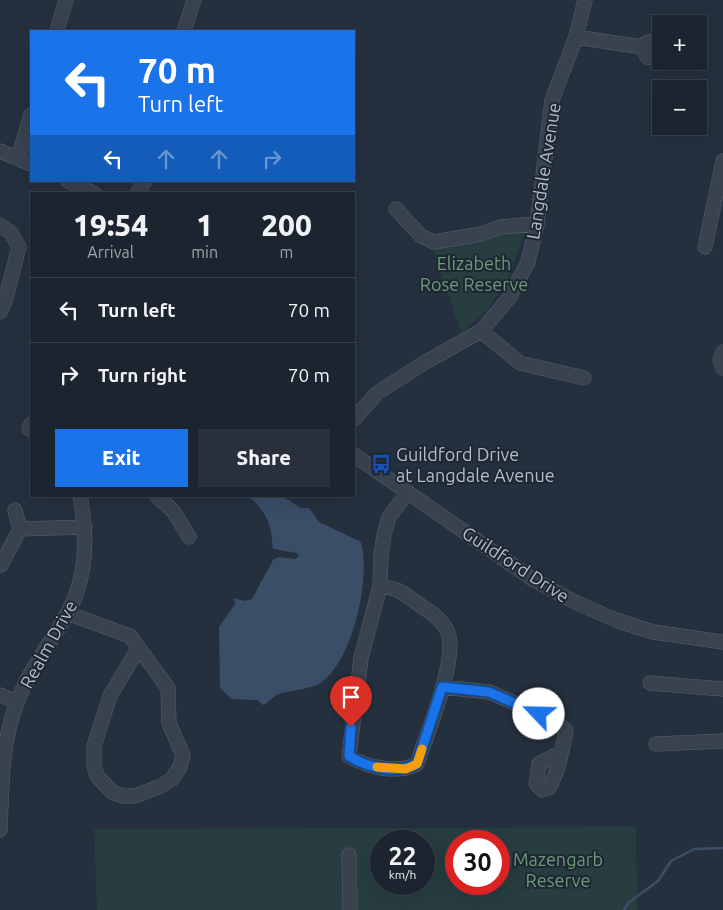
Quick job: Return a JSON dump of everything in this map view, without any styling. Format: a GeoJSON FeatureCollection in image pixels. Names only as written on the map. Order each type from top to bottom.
{"type":"FeatureCollection","features":[{"type":"Feature","properties":{"kind":"street"},"geometry":{"type":"LineString","coordinates":[[57,30],[66,0]]}},
{"type":"Feature","properties":{"kind":"street"},"geometry":{"type":"LineString","coordinates":[[184,30],[194,0]]}},
{"type":"Feature","properties":{"kind":"street","name":"Langdale Avenue"},"geometry":{"type":"LineString","coordinates":[[355,418],[376,393],[481,331],[509,298],[528,262],[537,224],[552,100],[576,37],[585,0]]}},
{"type":"Feature","properties":{"kind":"street"},"geometry":{"type":"LineString","coordinates":[[576,37],[642,47],[652,41]]}},
{"type":"Feature","properties":{"kind":"street"},"geometry":{"type":"LineString","coordinates":[[642,47],[647,56],[652,57]]}},
{"type":"Feature","properties":{"kind":"street"},"geometry":{"type":"LineString","coordinates":[[18,158],[30,118]]}},
{"type":"Feature","properties":{"kind":"street"},"geometry":{"type":"LineString","coordinates":[[0,151],[30,164]]}},
{"type":"Feature","properties":{"kind":"street"},"geometry":{"type":"LineString","coordinates":[[705,247],[723,161]]}},
{"type":"Feature","properties":{"kind":"street"},"geometry":{"type":"LineString","coordinates":[[70,182],[91,192]]}},
{"type":"Feature","properties":{"kind":"street"},"geometry":{"type":"LineString","coordinates":[[396,209],[421,236],[434,242],[481,234],[500,227],[537,224]]}},
{"type":"Feature","properties":{"kind":"street"},"geometry":{"type":"LineString","coordinates":[[0,225],[11,233],[19,247],[5,301],[0,312]]}},
{"type":"Feature","properties":{"kind":"street"},"geometry":{"type":"LineString","coordinates":[[481,331],[520,364],[584,378]]}},
{"type":"Feature","properties":{"kind":"street"},"geometry":{"type":"LineString","coordinates":[[723,352],[720,360],[723,368]]}},
{"type":"Feature","properties":{"kind":"street","name":"Guildford Drive"},"geometry":{"type":"LineString","coordinates":[[355,456],[534,580],[575,602],[616,620],[652,632],[723,642]]}},
{"type":"Feature","properties":{"kind":"street"},"geometry":{"type":"LineString","coordinates":[[380,586],[393,588],[406,595],[433,614],[448,633],[450,653],[442,687],[417,764],[406,769],[364,766],[349,756],[361,658],[380,586],[384,535],[390,517],[408,492]]}},
{"type":"Feature","properties":{"kind":"street","name":"Realm Drive"},"geometry":{"type":"LineString","coordinates":[[0,830],[6,743],[17,702],[36,662],[67,613],[81,574],[85,528],[80,497]]}},
{"type":"Feature","properties":{"kind":"street"},"geometry":{"type":"LineString","coordinates":[[158,497],[174,512],[189,536]]}},
{"type":"Feature","properties":{"kind":"street"},"geometry":{"type":"LineString","coordinates":[[1,564],[20,529],[15,510]]}},
{"type":"Feature","properties":{"kind":"street"},"geometry":{"type":"LineString","coordinates":[[20,529],[85,528]]}},
{"type":"Feature","properties":{"kind":"street"},"geometry":{"type":"LineString","coordinates":[[67,613],[125,632],[130,636],[168,688],[169,722],[183,755],[180,767],[168,782],[135,796],[123,796],[112,792],[97,776],[94,766],[94,746],[110,696],[138,649]]}},
{"type":"Feature","properties":{"kind":"street"},"geometry":{"type":"LineString","coordinates":[[650,682],[723,689]]}},
{"type":"Feature","properties":{"kind":"street"},"geometry":{"type":"LineString","coordinates":[[442,687],[489,692],[556,721],[566,731],[562,752]]}},
{"type":"Feature","properties":{"kind":"street","name":"Realm Drive"},"geometry":{"type":"LineString","coordinates":[[0,695],[17,702]]}},
{"type":"Feature","properties":{"kind":"street"},"geometry":{"type":"LineString","coordinates":[[656,744],[723,742]]}},
{"type":"Feature","properties":{"kind":"street"},"geometry":{"type":"LineString","coordinates":[[348,855],[350,910]]}},
{"type":"Feature","properties":{"kind":"green space","name":"Elizabeth Rose Reserve"},"geometry":{"type":"Polygon","coordinates":[[[526,230],[508,278],[487,310],[461,333],[433,248],[526,230]]]}},
{"type":"Feature","properties":{"kind":"green space","name":"Mazengarb Reserve"},"geometry":{"type":"Polygon","coordinates":[[[636,827],[637,910],[97,910],[94,829],[636,827]]]}},
{"type":"Feature","properties":{"kind":"water"},"geometry":{"type":"Polygon","coordinates":[[[250,497],[284,497],[301,508],[309,508],[319,522],[361,542],[363,558],[361,596],[357,617],[343,655],[333,671],[319,684],[279,694],[263,705],[258,700],[232,699],[220,688],[219,627],[235,604],[234,598],[245,601],[252,599],[273,560],[278,557],[295,559],[299,556],[297,553],[273,549],[270,526],[250,497]]]}},
{"type":"Feature","properties":{"kind":"waterway"},"geometry":{"type":"LineString","coordinates":[[624,910],[628,903],[658,881],[671,861],[694,849],[723,848]]}},
{"type":"Feature","properties":{"kind":"slow traffic"},"geometry":{"type":"LineString","coordinates":[[377,767],[406,769],[417,764],[422,749]]}},
{"type":"Feature","properties":{"kind":"place","name":"Guildford Drive at Langdale Avenue"},"geometry":{"type":"Point","coordinates":[381,464]}},
{"type":"Feature","properties":{"kind":"route"},"geometry":{"type":"LineString","coordinates":[[351,727],[349,756],[364,766],[406,769],[417,764],[442,687],[489,692],[539,714]]}}]}
